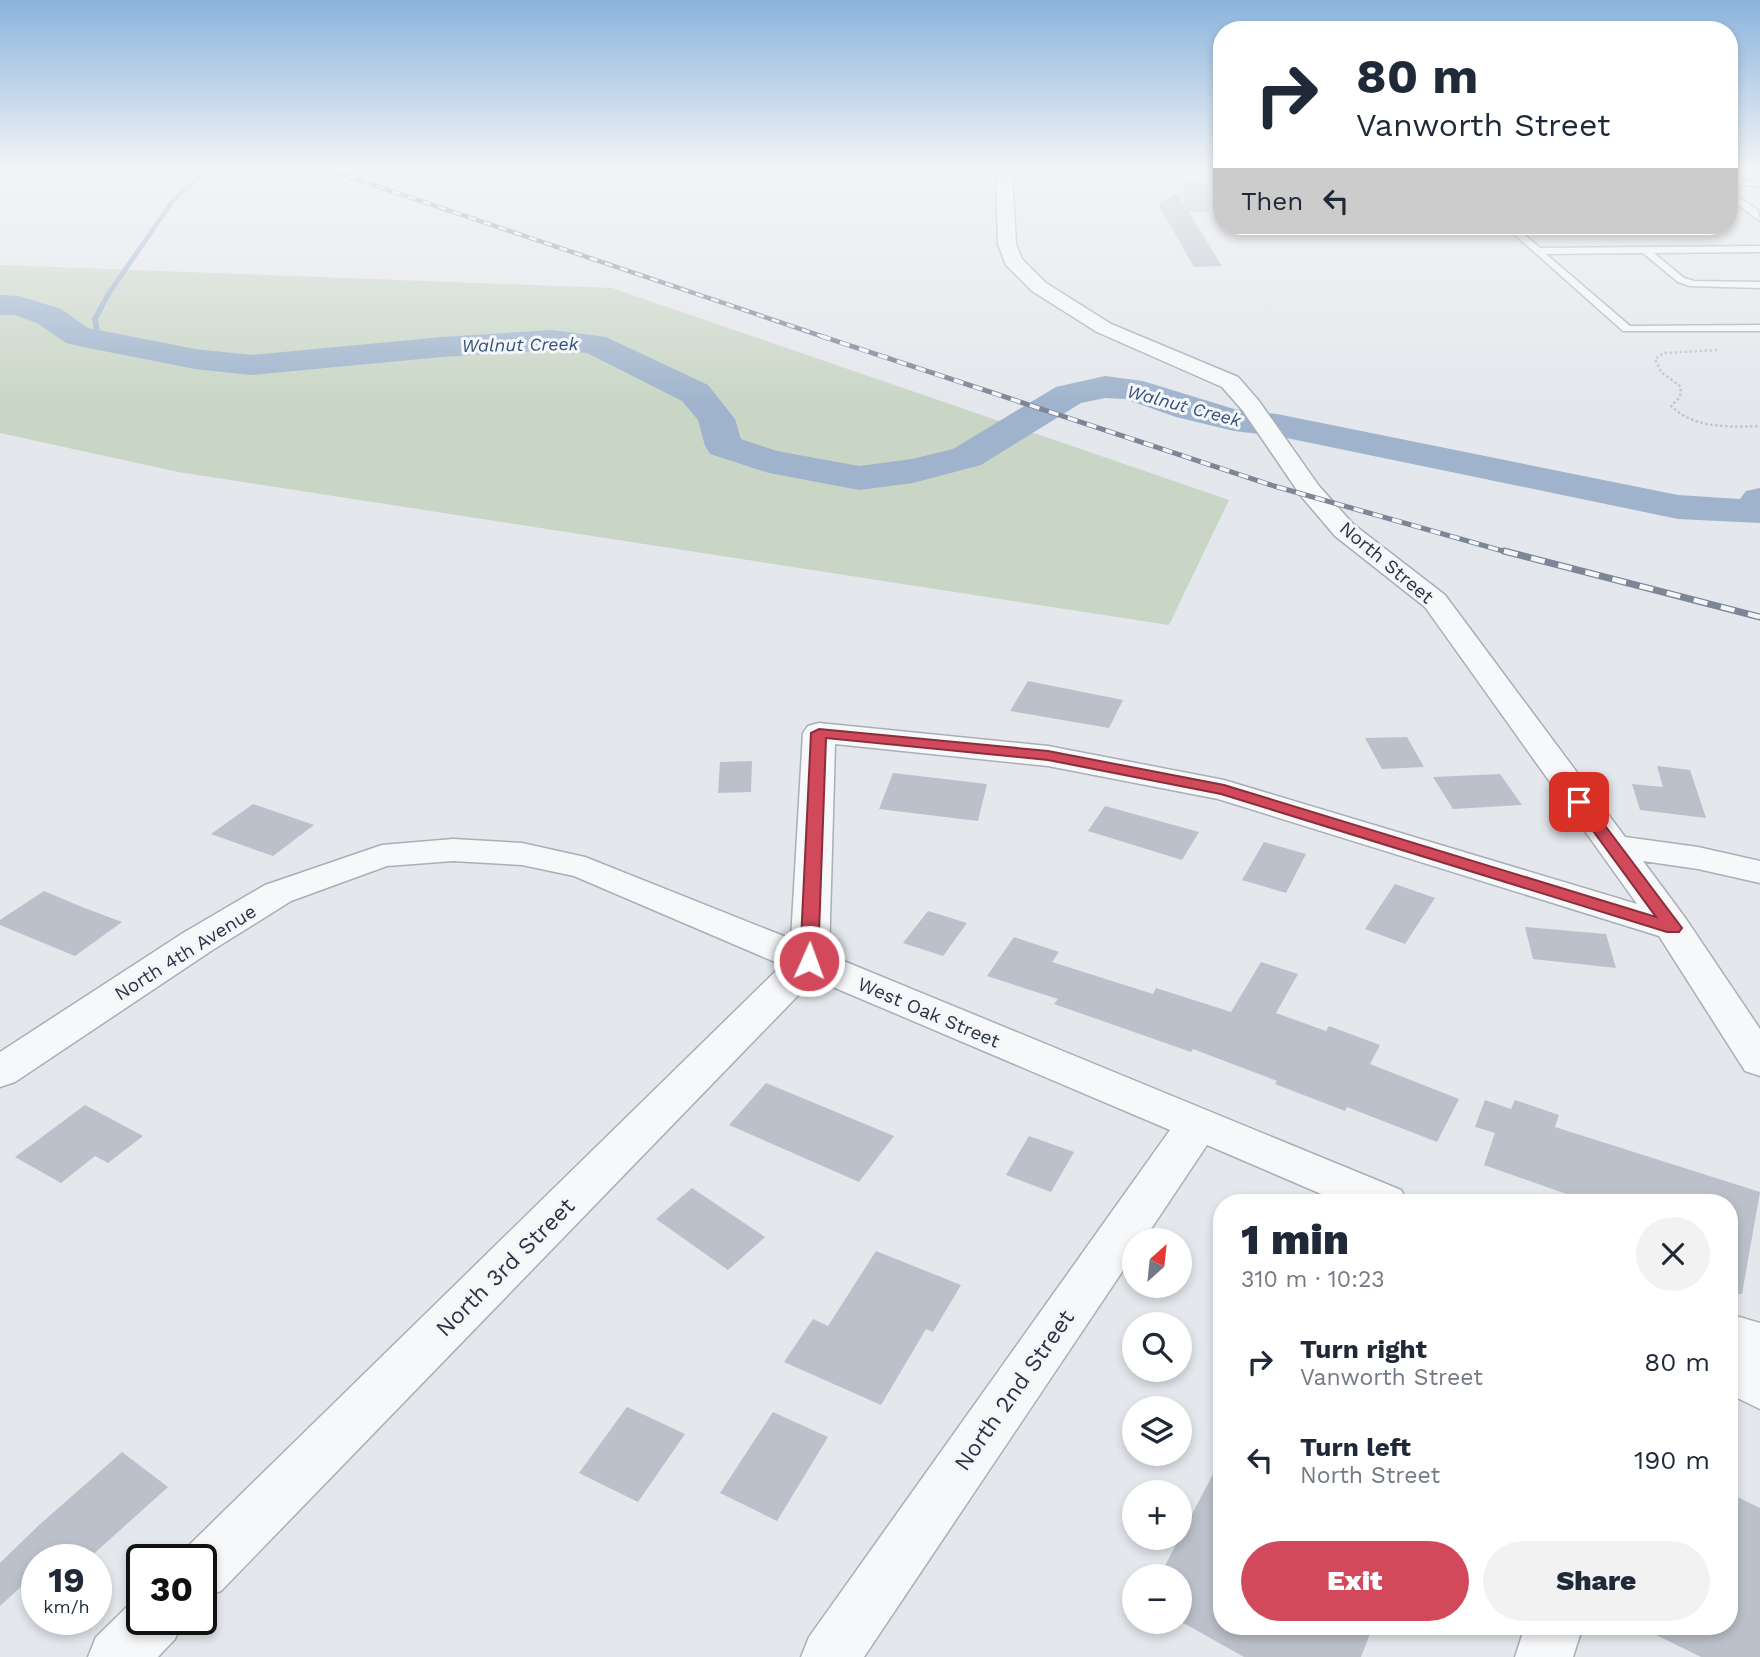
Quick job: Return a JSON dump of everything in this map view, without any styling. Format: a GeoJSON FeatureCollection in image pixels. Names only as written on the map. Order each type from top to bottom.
{"type":"FeatureCollection","features":[{"type":"Feature","properties":{"kind":"street","name":"North Street"},"geometry":{"type":"LineString","coordinates":[[1009,248],[1013,261],[1039,287],[1123,338],[1230,382],[1292,466],[1345,530],[1436,601],[1673,928],[1760,1062]]}},
{"type":"Feature","properties":{"kind":"street"},"geometry":{"type":"LineString","coordinates":[[809,961],[819,733],[1048,756],[1224,790],[1673,928]]}},
{"type":"Feature","properties":{"kind":"street"},"geometry":{"type":"LineString","coordinates":[[1611,846],[1698,858],[1760,872]]}},
{"type":"Feature","properties":{"kind":"street","name":"West Oak Street"},"geometry":{"type":"LineString","coordinates":[[382,856],[453,850],[522,854],[585,868],[1366,1194]]}},
{"type":"Feature","properties":{"kind":"street","name":"North 4th Avenue"},"geometry":{"type":"LineString","coordinates":[[0,1072],[197,942],[278,893],[382,856]]}},
{"type":"Feature","properties":{"kind":"street","name":"North 3rd Street"},"geometry":{"type":"LineString","coordinates":[[217,1556],[809,961]]}},
{"type":"Feature","properties":{"kind":"street","name":"North 2nd Street"},"geometry":{"type":"LineString","coordinates":[[830,1657],[1198,1124]]}},
{"type":"Feature","properties":{"kind":"street"},"geometry":{"type":"LineString","coordinates":[[1738,1338],[1760,1344]]}},
{"type":"Feature","properties":{"kind":"street"},"geometry":{"type":"LineString","coordinates":[[1738,1374],[1760,1387]]}},
{"type":"Feature","properties":{"kind":"street"},"geometry":{"type":"LineString","coordinates":[[117,1657],[139,1635]]}},
{"type":"Feature","properties":{"kind":"street"},"geometry":{"type":"LineString","coordinates":[[1544,1657],[1551,1635]]}},
{"type":"Feature","properties":{"kind":"lane"},"geometry":{"type":"LineString","coordinates":[[1535,248],[1627,329],[1760,328]]}},
{"type":"Feature","properties":{"kind":"lane"},"geometry":{"type":"LineString","coordinates":[[1538,251],[1760,249]]}},
{"type":"Feature","properties":{"kind":"lane"},"geometry":{"type":"LineString","coordinates":[[1645,250],[1681,280],[1693,284],[1760,285]]}},
{"type":"Feature","properties":{"kind":"path"},"geometry":{"type":"LineString","coordinates":[[1722,349],[1664,353],[1655,359],[1655,366],[1659,371],[1681,387],[1680,397],[1671,406],[1693,421],[1706,424],[1760,426]]}},
{"type":"Feature","properties":{"kind":"green space"},"geometry":{"type":"Polygon","coordinates":[[[0,265],[612,288],[1229,500],[1169,625],[178,472],[0,433],[0,265]]]}},
{"type":"Feature","properties":{"kind":"building"},"geometry":{"type":"Polygon","coordinates":[[[1183,248],[1211,248],[1222,266],[1194,267],[1183,248]]]}},
{"type":"Feature","properties":{"kind":"building"},"geometry":{"type":"Polygon","coordinates":[[[1028,681],[1123,700],[1109,728],[1010,711],[1028,681]]]}},
{"type":"Feature","properties":{"kind":"building"},"geometry":{"type":"Polygon","coordinates":[[[1407,737],[1424,767],[1382,769],[1365,738],[1407,737]]]}},
{"type":"Feature","properties":{"kind":"building"},"geometry":{"type":"Polygon","coordinates":[[[752,761],[751,792],[718,793],[720,762],[752,761]]]}},
{"type":"Feature","properties":{"kind":"building"},"geometry":{"type":"Polygon","coordinates":[[[1657,766],[1690,770],[1706,818],[1640,810],[1632,784],[1663,787],[1657,766]]]}},
{"type":"Feature","properties":{"kind":"building"},"geometry":{"type":"Polygon","coordinates":[[[893,773],[987,784],[978,821],[879,809],[893,773]]]}},
{"type":"Feature","properties":{"kind":"building"},"geometry":{"type":"Polygon","coordinates":[[[1500,774],[1522,805],[1453,809],[1433,777],[1500,774]]]}},
{"type":"Feature","properties":{"kind":"building"},"geometry":{"type":"Polygon","coordinates":[[[253,804],[314,825],[273,856],[211,834],[253,804]]]}},
{"type":"Feature","properties":{"kind":"building"},"geometry":{"type":"Polygon","coordinates":[[[1105,806],[1199,832],[1182,860],[1088,831],[1105,806]]]}},
{"type":"Feature","properties":{"kind":"building"},"geometry":{"type":"Polygon","coordinates":[[[1264,842],[1306,854],[1286,893],[1242,880],[1264,842]]]}},
{"type":"Feature","properties":{"kind":"building"},"geometry":{"type":"Polygon","coordinates":[[[1395,884],[1435,898],[1405,944],[1365,929],[1395,884]]]}},
{"type":"Feature","properties":{"kind":"building"},"geometry":{"type":"Polygon","coordinates":[[[44,891],[122,922],[75,956],[0,925],[0,920],[44,891]]]}},
{"type":"Feature","properties":{"kind":"building"},"geometry":{"type":"Polygon","coordinates":[[[928,911],[967,923],[943,956],[903,943],[928,911]]]}},
{"type":"Feature","properties":{"kind":"building"},"geometry":{"type":"Polygon","coordinates":[[[1525,927],[1606,934],[1616,968],[1533,959],[1525,927]]]}},
{"type":"Feature","properties":{"kind":"building"},"geometry":{"type":"Polygon","coordinates":[[[1014,937],[1059,952],[1052,962],[1153,994],[1156,988],[1231,1012],[1261,962],[1298,974],[1276,1013],[1326,1031],[1329,1026],[1380,1045],[1370,1064],[1459,1099],[1437,1142],[1347,1107],[1345,1111],[1193,1049],[1191,1052],[1054,1004],[1058,999],[987,976],[1014,937]]]}},
{"type":"Feature","properties":{"kind":"building"},"geometry":{"type":"Polygon","coordinates":[[[766,1083],[894,1136],[859,1182],[729,1125],[766,1083]]]}},
{"type":"Feature","properties":{"kind":"building"},"geometry":{"type":"Polygon","coordinates":[[[1485,1100],[1511,1109],[1515,1100],[1559,1115],[1555,1127],[1760,1192],[1742,1294],[1738,1294],[1738,1194],[1566,1194],[1484,1165],[1495,1133],[1475,1127],[1485,1100]]]}},
{"type":"Feature","properties":{"kind":"building"},"geometry":{"type":"Polygon","coordinates":[[[85,1105],[143,1136],[108,1163],[95,1156],[61,1183],[15,1157],[85,1105]]]}},
{"type":"Feature","properties":{"kind":"building"},"geometry":{"type":"Polygon","coordinates":[[[1029,1136],[1074,1152],[1051,1192],[1006,1175],[1029,1136]]]}},
{"type":"Feature","properties":{"kind":"building"},"geometry":{"type":"Polygon","coordinates":[[[692,1188],[765,1237],[728,1270],[656,1219],[692,1188]]]}},
{"type":"Feature","properties":{"kind":"building"},"geometry":{"type":"Polygon","coordinates":[[[876,1251],[961,1285],[933,1332],[926,1329],[881,1405],[784,1362],[813,1319],[828,1326],[876,1251]]]}},
{"type":"Feature","properties":{"kind":"building"},"geometry":{"type":"Polygon","coordinates":[[[627,1407],[685,1434],[638,1502],[579,1473],[627,1407]]]}},
{"type":"Feature","properties":{"kind":"building"},"geometry":{"type":"Polygon","coordinates":[[[773,1412],[828,1437],[777,1521],[720,1493],[773,1412]]]}},
{"type":"Feature","properties":{"kind":"building"},"geometry":{"type":"Polygon","coordinates":[[[122,1452],[168,1487],[105,1544],[21,1544],[21,1587],[0,1606],[0,1563],[122,1452]]]}},
{"type":"Feature","properties":{"kind":"building"},"geometry":{"type":"Polygon","coordinates":[[[1213,1474],[1213,1635],[1370,1635],[1361,1657],[1244,1657],[1192,1628],[1192,1564],[1166,1564],[1173,1550],[1192,1550],[1192,1514],[1213,1474]]]}},
{"type":"Feature","properties":{"kind":"building"},"geometry":{"type":"Polygon","coordinates":[[[1738,1497],[1760,1508],[1760,1657],[1701,1657],[1656,1635],[1738,1635],[1738,1497]]]}},
{"type":"Feature","properties":{"kind":"waterway"},"geometry":{"type":"LineString","coordinates":[[98,340],[95,319],[109,293],[140,248]]}},
{"type":"Feature","properties":{"kind":"waterway","name":"Walnut Creek"},"geometry":{"type":"LineString","coordinates":[[0,305],[19,306],[49,316],[78,336],[195,359],[252,365],[442,347],[552,340],[594,344],[695,393],[716,419],[724,446],[769,461],[859,478],[913,471],[967,457],[1069,395],[1105,387],[1130,389],[1189,409],[1234,420],[1277,425],[1678,507],[1754,512],[1760,500]]}},
{"type":"Feature","properties":{"kind":"railway"},"geometry":{"type":"LineString","coordinates":[[561,248],[825,337]]}},
{"type":"Feature","properties":{"kind":"railway"},"geometry":{"type":"LineString","coordinates":[[821,336],[825,337]]}},
{"type":"Feature","properties":{"kind":"railway"},"geometry":{"type":"LineString","coordinates":[[825,337],[1274,486],[1510,553]]}},
{"type":"Feature","properties":{"kind":"railway"},"geometry":{"type":"LineString","coordinates":[[1504,551],[1760,617]]}},
{"type":"Feature","properties":{"kind":"route"},"geometry":{"type":"LineString","coordinates":[[809,961],[819,733],[1048,756],[1224,790],[1673,928],[1579,802]]}}]}
